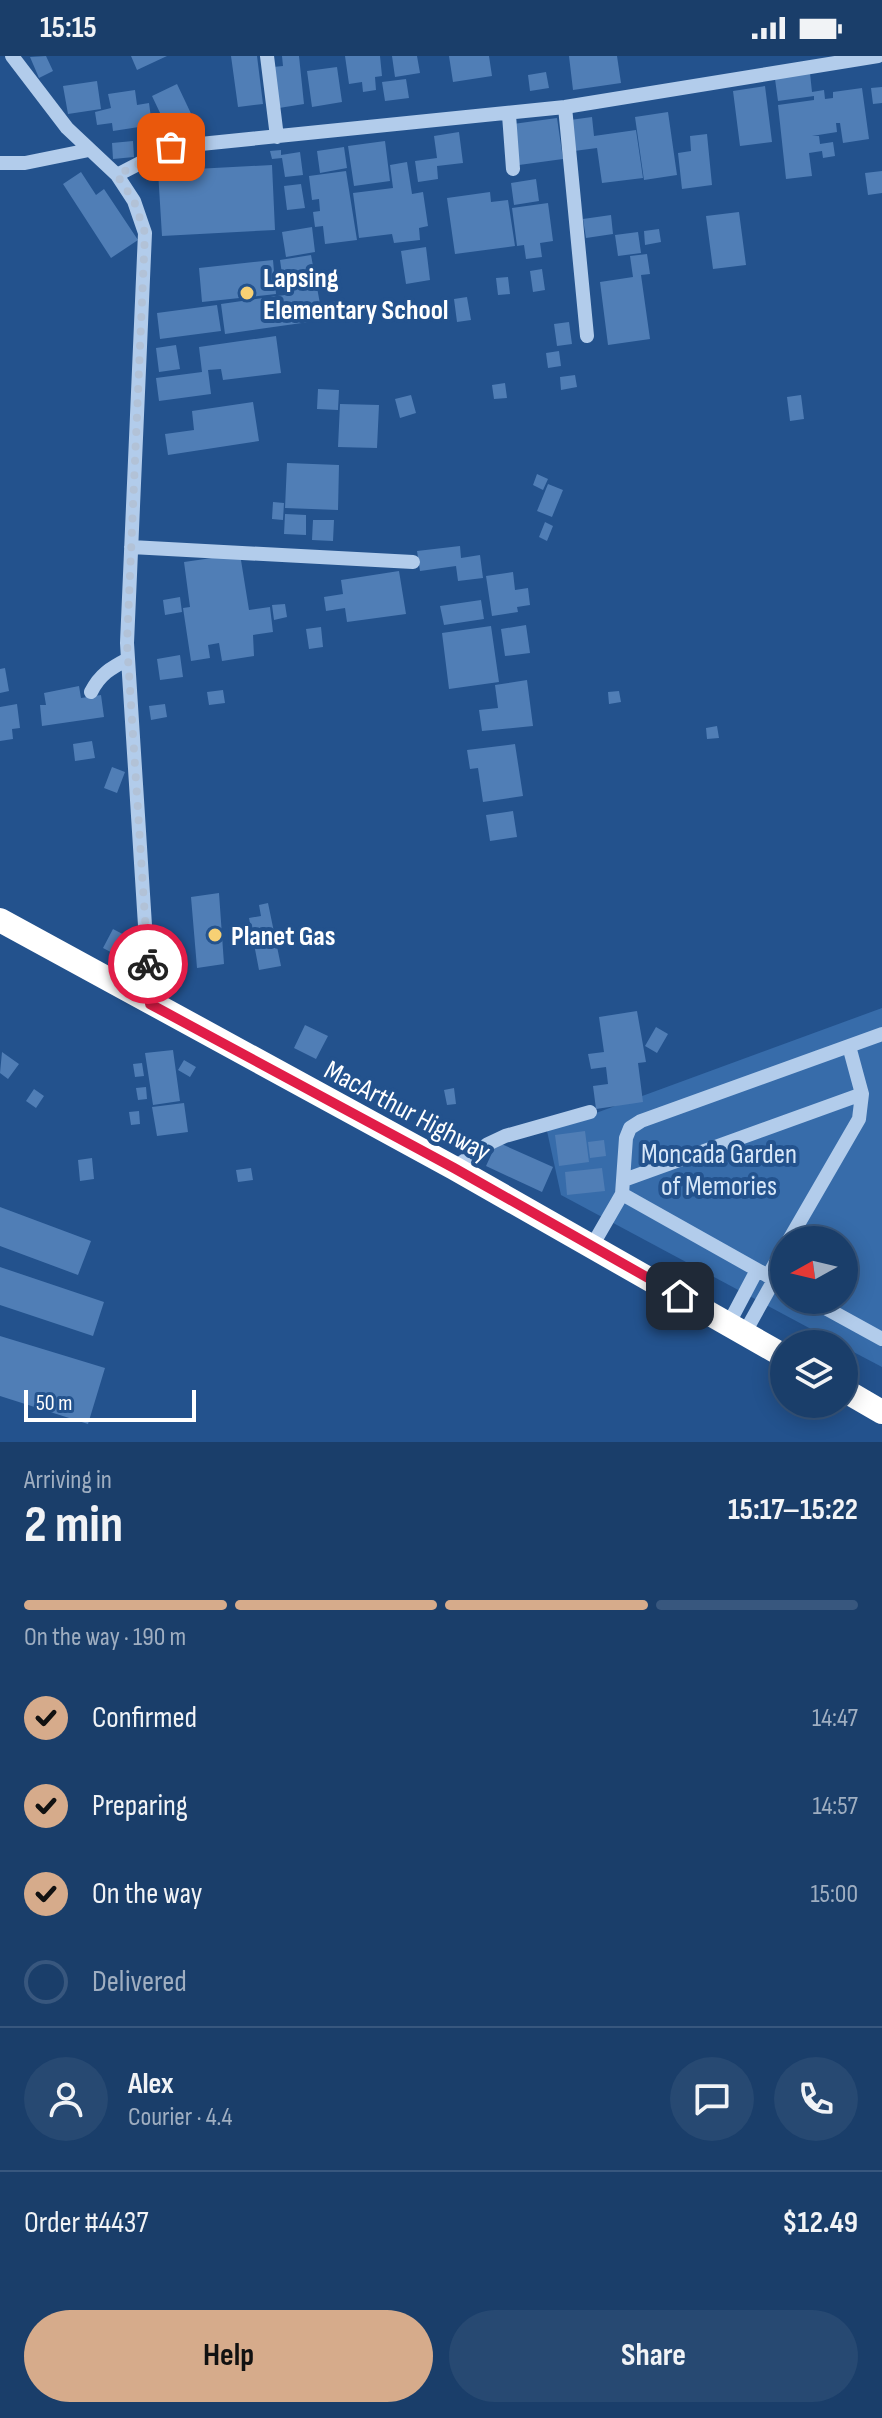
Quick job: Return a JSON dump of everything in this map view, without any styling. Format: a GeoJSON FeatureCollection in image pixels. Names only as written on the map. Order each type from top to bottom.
{"type":"FeatureCollection","features":[{"type":"Feature","properties":{"kind":"highway","name":"MacArthur Highway"},"geometry":{"type":"LineString","coordinates":[[0,920],[454,1168],[770,1348]]}},
{"type":"Feature","properties":{"kind":"highway"},"geometry":{"type":"LineString","coordinates":[[858,1398],[882,1412]]}},
{"type":"Feature","properties":{"kind":"street"},"geometry":{"type":"LineString","coordinates":[[12,56],[51,108],[89,150],[117,175],[134,201],[145,233],[128,659],[150,1004]]}},
{"type":"Feature","properties":{"kind":"street"},"geometry":{"type":"LineString","coordinates":[[267,56],[277,137]]}},
{"type":"Feature","properties":{"kind":"street"},"geometry":{"type":"LineString","coordinates":[[117,175],[171,147],[509,115],[826,60],[878,56]]}},
{"type":"Feature","properties":{"kind":"street"},"geometry":{"type":"LineString","coordinates":[[565,107],[587,336]]}},
{"type":"Feature","properties":{"kind":"street"},"geometry":{"type":"LineString","coordinates":[[509,115],[513,169]]}},
{"type":"Feature","properties":{"kind":"street"},"geometry":{"type":"LineString","coordinates":[[0,163],[25,163],[89,150]]}},
{"type":"Feature","properties":{"kind":"street"},"geometry":{"type":"LineString","coordinates":[[131,547],[413,562]]}},
{"type":"Feature","properties":{"kind":"street"},"geometry":{"type":"LineString","coordinates":[[91,692],[105,671],[128,659]]}},
{"type":"Feature","properties":{"kind":"street"},"geometry":{"type":"LineString","coordinates":[[592,1246],[623,1187],[626,1138],[630,1128],[641,1121],[882,1034]]}},
{"type":"Feature","properties":{"kind":"street"},"geometry":{"type":"LineString","coordinates":[[797,1226],[859,1119],[862,1094],[849,1046]]}},
{"type":"Feature","properties":{"kind":"street"},"geometry":{"type":"LineString","coordinates":[[623,1187],[862,1094]]}},
{"type":"Feature","properties":{"kind":"street"},"geometry":{"type":"LineString","coordinates":[[454,1168],[505,1136],[590,1112]]}},
{"type":"Feature","properties":{"kind":"street"},"geometry":{"type":"LineString","coordinates":[[623,1187],[770,1277]]}},
{"type":"Feature","properties":{"kind":"street"},"geometry":{"type":"LineString","coordinates":[[736,1329],[770,1279]]}},
{"type":"Feature","properties":{"kind":"street"},"geometry":{"type":"LineString","coordinates":[[836,1314],[882,1339]]}},
{"type":"Feature","properties":{"kind":"green space","name":"Moncada Garden of Memories"},"geometry":{"type":"Polygon","coordinates":[[[882,1008],[882,1367],[858,1354],[858,1330],[813,1330],[783,1314],[858,1314],[858,1226],[770,1226],[770,1307],[561,1195],[547,1131],[882,1008]]]}},
{"type":"Feature","properties":{"kind":"building"},"geometry":{"type":"Polygon","coordinates":[[[46,56],[53,71],[39,78],[30,57],[46,56]]]}},
{"type":"Feature","properties":{"kind":"building"},"geometry":{"type":"Polygon","coordinates":[[[131,56],[167,56],[137,70],[131,56]]]}},
{"type":"Feature","properties":{"kind":"building"},"geometry":{"type":"Polygon","coordinates":[[[231,56],[257,56],[263,104],[238,107],[231,56]]]}},
{"type":"Feature","properties":{"kind":"building"},"geometry":{"type":"Polygon","coordinates":[[[282,56],[299,56],[304,104],[279,108],[273,67],[283,66],[282,56]]]}},
{"type":"Feature","properties":{"kind":"building"},"geometry":{"type":"Polygon","coordinates":[[[345,56],[380,56],[382,76],[375,77],[376,90],[363,92],[362,82],[349,84],[345,56]]]}},
{"type":"Feature","properties":{"kind":"building"},"geometry":{"type":"Polygon","coordinates":[[[392,56],[417,56],[420,73],[395,77],[392,56]]]}},
{"type":"Feature","properties":{"kind":"building"},"geometry":{"type":"Polygon","coordinates":[[[449,56],[489,56],[492,76],[453,82],[449,56]]]}},
{"type":"Feature","properties":{"kind":"building"},"geometry":{"type":"Polygon","coordinates":[[[569,56],[617,56],[621,83],[573,90],[569,56]]]}},
{"type":"Feature","properties":{"kind":"building"},"geometry":{"type":"Polygon","coordinates":[[[337,67],[342,102],[312,107],[307,71],[337,67]]]}},
{"type":"Feature","properties":{"kind":"building"},"geometry":{"type":"Polygon","coordinates":[[[546,72],[549,88],[530,91],[528,75],[546,72]]]}},
{"type":"Feature","properties":{"kind":"building"},"geometry":{"type":"Polygon","coordinates":[[[810,73],[812,92],[824,90],[825,99],[833,98],[833,92],[862,88],[869,139],[843,143],[840,123],[836,123],[837,132],[812,136],[819,136],[820,144],[833,142],[835,156],[823,158],[822,151],[809,153],[812,176],[786,179],[778,105],[814,100],[814,96],[778,101],[775,79],[810,73]]]}},
{"type":"Feature","properties":{"kind":"building"},"geometry":{"type":"Polygon","coordinates":[[[406,79],[409,98],[385,101],[382,82],[406,79]]]}},
{"type":"Feature","properties":{"kind":"building"},"geometry":{"type":"Polygon","coordinates":[[[97,81],[101,109],[68,114],[63,86],[97,81]]]}},
{"type":"Feature","properties":{"kind":"building"},"geometry":{"type":"Polygon","coordinates":[[[177,84],[195,122],[170,134],[152,96],[177,84]]]}},
{"type":"Feature","properties":{"kind":"building"},"geometry":{"type":"Polygon","coordinates":[[[765,86],[772,142],[740,146],[733,91],[765,86]]]}},
{"type":"Feature","properties":{"kind":"building"},"geometry":{"type":"Polygon","coordinates":[[[882,87],[882,103],[873,104],[871,88],[882,87]]]}},
{"type":"Feature","properties":{"kind":"building"},"geometry":{"type":"Polygon","coordinates":[[[135,90],[137,105],[149,103],[152,125],[113,131],[112,123],[97,125],[95,112],[111,108],[108,94],[135,90]]]}},
{"type":"Feature","properties":{"kind":"building"},"geometry":{"type":"Polygon","coordinates":[[[668,112],[677,175],[644,180],[635,117],[668,112]]]}},
{"type":"Feature","properties":{"kind":"building"},"geometry":{"type":"Polygon","coordinates":[[[592,117],[594,136],[636,130],[643,178],[602,183],[597,148],[574,151],[570,120],[592,117]]]}},
{"type":"Feature","properties":{"kind":"building"},"geometry":{"type":"Polygon","coordinates":[[[557,118],[563,159],[519,165],[513,124],[557,118]]]}},
{"type":"Feature","properties":{"kind":"building"},"geometry":{"type":"Polygon","coordinates":[[[459,132],[463,163],[437,166],[438,179],[418,182],[415,161],[437,158],[434,136],[459,132]]]}},
{"type":"Feature","properties":{"kind":"building"},"geometry":{"type":"Polygon","coordinates":[[[707,134],[712,185],[682,189],[678,153],[691,151],[690,136],[707,134]]]}},
{"type":"Feature","properties":{"kind":"building"},"geometry":{"type":"Polygon","coordinates":[[[133,141],[134,157],[113,159],[112,143],[133,141]]]}},
{"type":"Feature","properties":{"kind":"building"},"geometry":{"type":"Polygon","coordinates":[[[385,141],[390,181],[354,186],[348,146],[385,141]]]}},
{"type":"Feature","properties":{"kind":"building"},"geometry":{"type":"Polygon","coordinates":[[[344,147],[347,168],[320,173],[317,151],[344,147]]]}},
{"type":"Feature","properties":{"kind":"building"},"geometry":{"type":"Polygon","coordinates":[[[281,150],[281,155],[300,152],[303,175],[285,177],[282,158],[272,159],[270,151],[281,150]]]}},
{"type":"Feature","properties":{"kind":"building"},"geometry":{"type":"Polygon","coordinates":[[[407,162],[412,194],[423,192],[428,226],[419,228],[420,240],[394,243],[392,234],[359,238],[353,193],[393,188],[390,165],[407,162]]]}},
{"type":"Feature","properties":{"kind":"building"},"geometry":{"type":"Polygon","coordinates":[[[272,165],[275,230],[162,236],[158,171],[272,165]]]}},
{"type":"Feature","properties":{"kind":"building"},"geometry":{"type":"Polygon","coordinates":[[[346,171],[357,240],[325,244],[323,226],[315,227],[313,212],[320,211],[319,199],[312,200],[309,176],[346,171]]]}},
{"type":"Feature","properties":{"kind":"building"},"geometry":{"type":"Polygon","coordinates":[[[882,171],[882,193],[868,195],[865,173],[882,171]]]}},
{"type":"Feature","properties":{"kind":"building"},"geometry":{"type":"Polygon","coordinates":[[[81,172],[96,195],[104,189],[138,240],[111,258],[63,184],[81,172]]]}},
{"type":"Feature","properties":{"kind":"building"},"geometry":{"type":"Polygon","coordinates":[[[536,179],[539,201],[514,205],[511,183],[536,179]]]}},
{"type":"Feature","properties":{"kind":"building"},"geometry":{"type":"Polygon","coordinates":[[[301,184],[305,208],[287,210],[284,186],[301,184]]]}},
{"type":"Feature","properties":{"kind":"building"},"geometry":{"type":"Polygon","coordinates":[[[490,192],[491,202],[508,200],[515,246],[455,254],[447,198],[490,192]]]}},
{"type":"Feature","properties":{"kind":"building"},"geometry":{"type":"Polygon","coordinates":[[[548,203],[553,241],[540,243],[542,257],[526,259],[524,245],[517,246],[512,208],[548,203]]]}},
{"type":"Feature","properties":{"kind":"building"},"geometry":{"type":"Polygon","coordinates":[[[739,212],[746,265],[713,269],[706,216],[739,212]]]}},
{"type":"Feature","properties":{"kind":"building"},"geometry":{"type":"Polygon","coordinates":[[[611,215],[613,234],[586,238],[583,219],[611,215]]]}},
{"type":"Feature","properties":{"kind":"building"},"geometry":{"type":"Polygon","coordinates":[[[312,227],[315,252],[286,257],[282,232],[312,227]]]}},
{"type":"Feature","properties":{"kind":"building"},"geometry":{"type":"Polygon","coordinates":[[[659,229],[661,242],[645,245],[644,231],[659,229]]]}},
{"type":"Feature","properties":{"kind":"building"},"geometry":{"type":"Polygon","coordinates":[[[638,232],[641,253],[618,256],[615,235],[638,232]]]}},
{"type":"Feature","properties":{"kind":"building"},"geometry":{"type":"Polygon","coordinates":[[[426,247],[430,280],[406,284],[401,251],[426,247]]]}},
{"type":"Feature","properties":{"kind":"building"},"geometry":{"type":"Polygon","coordinates":[[[647,254],[650,274],[641,275],[650,339],[608,345],[600,282],[633,277],[630,256],[647,254]]]}},
{"type":"Feature","properties":{"kind":"building"},"geometry":{"type":"Polygon","coordinates":[[[311,255],[323,320],[225,334],[221,304],[285,295],[280,260],[311,255]]]}},
{"type":"Feature","properties":{"kind":"building"},"geometry":{"type":"Polygon","coordinates":[[[273,260],[276,294],[202,302],[199,268],[273,260]]]}},
{"type":"Feature","properties":{"kind":"building"},"geometry":{"type":"Polygon","coordinates":[[[542,269],[545,290],[533,292],[530,271],[542,269]]]}},
{"type":"Feature","properties":{"kind":"building"},"geometry":{"type":"Polygon","coordinates":[[[508,277],[510,294],[498,295],[496,278],[508,277]]]}},
{"type":"Feature","properties":{"kind":"building"},"geometry":{"type":"Polygon","coordinates":[[[467,297],[471,320],[457,322],[454,299],[467,297]]]}},
{"type":"Feature","properties":{"kind":"building"},"geometry":{"type":"Polygon","coordinates":[[[338,301],[340,316],[327,317],[325,303],[338,301]]]}},
{"type":"Feature","properties":{"kind":"building"},"geometry":{"type":"Polygon","coordinates":[[[217,305],[221,331],[160,339],[157,313],[217,305]]]}},
{"type":"Feature","properties":{"kind":"building"},"geometry":{"type":"Polygon","coordinates":[[[569,322],[572,344],[557,346],[554,324],[569,322]]]}},
{"type":"Feature","properties":{"kind":"building"},"geometry":{"type":"Polygon","coordinates":[[[276,336],[281,373],[223,380],[221,369],[208,370],[211,394],[159,401],[156,378],[202,372],[199,347],[276,336]]]}},
{"type":"Feature","properties":{"kind":"building"},"geometry":{"type":"Polygon","coordinates":[[[176,345],[180,369],[159,372],[156,348],[176,345]]]}},
{"type":"Feature","properties":{"kind":"building"},"geometry":{"type":"Polygon","coordinates":[[[559,351],[561,366],[548,368],[546,353],[559,351]]]}},
{"type":"Feature","properties":{"kind":"building"},"geometry":{"type":"Polygon","coordinates":[[[575,375],[577,387],[561,390],[560,377],[575,375]]]}},
{"type":"Feature","properties":{"kind":"building"},"geometry":{"type":"Polygon","coordinates":[[[505,383],[507,398],[494,399],[492,385],[505,383]]]}},
{"type":"Feature","properties":{"kind":"building"},"geometry":{"type":"Polygon","coordinates":[[[318,389],[339,390],[338,410],[317,409],[318,389]]]}},
{"type":"Feature","properties":{"kind":"building"},"geometry":{"type":"Polygon","coordinates":[[[411,395],[416,413],[400,418],[395,399],[411,395]]]}},
{"type":"Feature","properties":{"kind":"building"},"geometry":{"type":"Polygon","coordinates":[[[801,395],[804,419],[790,421],[787,397],[801,395]]]}},
{"type":"Feature","properties":{"kind":"building"},"geometry":{"type":"Polygon","coordinates":[[[253,402],[259,441],[168,455],[165,434],[194,430],[192,411],[253,402]]]}},
{"type":"Feature","properties":{"kind":"building"},"geometry":{"type":"Polygon","coordinates":[[[340,404],[379,405],[377,448],[338,447],[340,404]]]}},
{"type":"Feature","properties":{"kind":"building"},"geometry":{"type":"Polygon","coordinates":[[[287,463],[339,465],[338,510],[285,508],[287,463]]]}},
{"type":"Feature","properties":{"kind":"building"},"geometry":{"type":"Polygon","coordinates":[[[537,474],[548,479],[543,490],[533,485],[537,474]]]}},
{"type":"Feature","properties":{"kind":"building"},"geometry":{"type":"Polygon","coordinates":[[[548,484],[563,490],[552,517],[537,511],[548,484]]]}},
{"type":"Feature","properties":{"kind":"building"},"geometry":{"type":"Polygon","coordinates":[[[273,502],[284,503],[283,520],[272,519],[273,502]]]}},
{"type":"Feature","properties":{"kind":"building"},"geometry":{"type":"Polygon","coordinates":[[[285,514],[306,515],[306,535],[284,534],[285,514]]]}},
{"type":"Feature","properties":{"kind":"building"},"geometry":{"type":"Polygon","coordinates":[[[313,520],[334,520],[333,541],[312,540],[313,520]]]}},
{"type":"Feature","properties":{"kind":"building"},"geometry":{"type":"Polygon","coordinates":[[[545,522],[553,526],[547,541],[539,537],[545,522]]]}},
{"type":"Feature","properties":{"kind":"building"},"geometry":{"type":"Polygon","coordinates":[[[460,546],[461,558],[480,555],[483,578],[458,581],[456,566],[420,571],[417,551],[460,546]]]}},
{"type":"Feature","properties":{"kind":"building"},"geometry":{"type":"Polygon","coordinates":[[[240,554],[249,610],[270,607],[273,632],[253,635],[254,656],[222,661],[219,643],[208,645],[210,658],[191,661],[183,608],[190,607],[184,562],[240,554]]]}},
{"type":"Feature","properties":{"kind":"building"},"geometry":{"type":"Polygon","coordinates":[[[399,571],[406,614],[347,622],[345,608],[326,611],[324,597],[343,594],[341,580],[399,571]]]}},
{"type":"Feature","properties":{"kind":"building"},"geometry":{"type":"Polygon","coordinates":[[[513,572],[515,590],[528,588],[530,605],[517,607],[518,612],[492,616],[486,576],[513,572]]]}},
{"type":"Feature","properties":{"kind":"building"},"geometry":{"type":"Polygon","coordinates":[[[180,597],[182,612],[165,615],[163,600],[180,597]]]}},
{"type":"Feature","properties":{"kind":"building"},"geometry":{"type":"Polygon","coordinates":[[[481,600],[484,619],[444,625],[440,606],[481,600]]]}},
{"type":"Feature","properties":{"kind":"building"},"geometry":{"type":"Polygon","coordinates":[[[285,604],[287,617],[274,620],[272,605],[285,604]]]}},
{"type":"Feature","properties":{"kind":"building"},"geometry":{"type":"Polygon","coordinates":[[[526,625],[530,653],[505,656],[501,629],[526,625]]]}},
{"type":"Feature","properties":{"kind":"building"},"geometry":{"type":"Polygon","coordinates":[[[491,626],[499,682],[449,689],[442,633],[491,626]]]}},
{"type":"Feature","properties":{"kind":"building"},"geometry":{"type":"Polygon","coordinates":[[[321,627],[323,647],[309,649],[306,629],[321,627]]]}},
{"type":"Feature","properties":{"kind":"building"},"geometry":{"type":"Polygon","coordinates":[[[180,655],[183,677],[160,680],[157,659],[180,655]]]}},
{"type":"Feature","properties":{"kind":"building"},"geometry":{"type":"Polygon","coordinates":[[[5,668],[9,691],[0,693],[0,669],[5,668]]]}},
{"type":"Feature","properties":{"kind":"building"},"geometry":{"type":"Polygon","coordinates":[[[527,680],[533,726],[482,731],[479,710],[498,708],[495,685],[527,680]]]}},
{"type":"Feature","properties":{"kind":"building"},"geometry":{"type":"Polygon","coordinates":[[[79,686],[81,698],[101,695],[104,717],[42,726],[40,705],[46,705],[44,693],[79,686]]]}},
{"type":"Feature","properties":{"kind":"building"},"geometry":{"type":"Polygon","coordinates":[[[223,690],[225,703],[209,705],[207,692],[223,690]]]}},
{"type":"Feature","properties":{"kind":"building"},"geometry":{"type":"Polygon","coordinates":[[[619,691],[621,702],[609,704],[608,692],[619,691]]]}},
{"type":"Feature","properties":{"kind":"building"},"geometry":{"type":"Polygon","coordinates":[[[17,704],[20,728],[12,729],[13,739],[0,741],[0,707],[17,704]]]}},
{"type":"Feature","properties":{"kind":"building"},"geometry":{"type":"Polygon","coordinates":[[[165,704],[167,717],[151,720],[149,706],[165,704]]]}},
{"type":"Feature","properties":{"kind":"building"},"geometry":{"type":"Polygon","coordinates":[[[717,726],[719,738],[707,739],[706,728],[717,726]]]}},
{"type":"Feature","properties":{"kind":"building"},"geometry":{"type":"Polygon","coordinates":[[[92,741],[95,758],[75,761],[73,744],[92,741]]]}},
{"type":"Feature","properties":{"kind":"building"},"geometry":{"type":"Polygon","coordinates":[[[515,744],[523,796],[483,802],[478,768],[470,769],[467,750],[515,744]]]}},
{"type":"Feature","properties":{"kind":"building"},"geometry":{"type":"Polygon","coordinates":[[[112,767],[125,772],[117,793],[104,788],[112,767]]]}},
{"type":"Feature","properties":{"kind":"building"},"geometry":{"type":"Polygon","coordinates":[[[513,811],[517,837],[490,841],[486,815],[513,811]]]}},
{"type":"Feature","properties":{"kind":"building"},"geometry":{"type":"Polygon","coordinates":[[[219,893],[224,964],[197,968],[191,897],[219,893]]]}},
{"type":"Feature","properties":{"kind":"building"},"geometry":{"type":"Polygon","coordinates":[[[268,903],[281,966],[259,970],[249,918],[261,916],[259,905],[268,903]]]}},
{"type":"Feature","properties":{"kind":"building"},"geometry":{"type":"Polygon","coordinates":[[[113,929],[134,940],[124,959],[103,948],[113,929]]]}},
{"type":"Feature","properties":{"kind":"building"},"geometry":{"type":"Polygon","coordinates":[[[637,1011],[646,1062],[638,1063],[643,1102],[596,1109],[593,1086],[608,1084],[606,1067],[591,1069],[588,1054],[604,1052],[599,1017],[637,1011]]]}},
{"type":"Feature","properties":{"kind":"building"},"geometry":{"type":"Polygon","coordinates":[[[305,1025],[328,1036],[316,1059],[294,1048],[305,1025]]]}},
{"type":"Feature","properties":{"kind":"building"},"geometry":{"type":"Polygon","coordinates":[[[656,1027],[668,1034],[657,1053],[645,1046],[656,1027]]]}},
{"type":"Feature","properties":{"kind":"building"},"geometry":{"type":"Polygon","coordinates":[[[173,1050],[180,1101],[153,1105],[145,1053],[173,1050]]]}},
{"type":"Feature","properties":{"kind":"building"},"geometry":{"type":"Polygon","coordinates":[[[2,1052],[19,1064],[8,1079],[0,1073],[2,1052]]]}},
{"type":"Feature","properties":{"kind":"building"},"geometry":{"type":"Polygon","coordinates":[[[184,1060],[196,1067],[190,1077],[178,1070],[184,1060]]]}},
{"type":"Feature","properties":{"kind":"building"},"geometry":{"type":"Polygon","coordinates":[[[142,1063],[144,1076],[135,1077],[133,1064],[142,1063]]]}},
{"type":"Feature","properties":{"kind":"building"},"geometry":{"type":"Polygon","coordinates":[[[146,1087],[147,1099],[138,1100],[136,1088],[146,1087]]]}},
{"type":"Feature","properties":{"kind":"building"},"geometry":{"type":"Polygon","coordinates":[[[454,1088],[456,1104],[447,1105],[444,1090],[454,1088]]]}},
{"type":"Feature","properties":{"kind":"building"},"geometry":{"type":"Polygon","coordinates":[[[34,1089],[44,1096],[36,1108],[26,1101],[34,1089]]]}},
{"type":"Feature","properties":{"kind":"building"},"geometry":{"type":"Polygon","coordinates":[[[184,1103],[188,1132],[157,1136],[152,1107],[184,1103]]]}},
{"type":"Feature","properties":{"kind":"building"},"geometry":{"type":"Polygon","coordinates":[[[139,1111],[140,1124],[131,1125],[129,1112],[139,1111]]]}},
{"type":"Feature","properties":{"kind":"building"},"geometry":{"type":"Polygon","coordinates":[[[585,1131],[589,1162],[559,1166],[555,1135],[585,1131]]]}},
{"type":"Feature","properties":{"kind":"building"},"geometry":{"type":"Polygon","coordinates":[[[604,1140],[606,1156],[590,1158],[588,1142],[604,1140]]]}},
{"type":"Feature","properties":{"kind":"building"},"geometry":{"type":"Polygon","coordinates":[[[497,1142],[553,1167],[542,1192],[486,1166],[497,1142]]]}},
{"type":"Feature","properties":{"kind":"building"},"geometry":{"type":"Polygon","coordinates":[[[92,1158],[94,1179],[80,1181],[78,1160],[92,1158]]]}},
{"type":"Feature","properties":{"kind":"building"},"geometry":{"type":"Polygon","coordinates":[[[251,1168],[253,1180],[238,1182],[236,1170],[251,1168]]]}},
{"type":"Feature","properties":{"kind":"building"},"geometry":{"type":"Polygon","coordinates":[[[602,1168],[605,1191],[567,1195],[565,1172],[602,1168]]]}},
{"type":"Feature","properties":{"kind":"building"},"geometry":{"type":"Polygon","coordinates":[[[0,1207],[91,1241],[78,1275],[0,1246],[0,1207]]]}},
{"type":"Feature","properties":{"kind":"building"},"geometry":{"type":"Polygon","coordinates":[[[0,1267],[104,1302],[93,1336],[0,1305],[0,1267]]]}},
{"type":"Feature","properties":{"kind":"building"},"geometry":{"type":"Polygon","coordinates":[[[0,1336],[105,1368],[88,1424],[0,1396],[0,1336]]]}},
{"type":"Feature","properties":{"kind":"way so far"},"geometry":{"type":"LineString","coordinates":[[148,964],[127,643],[145,233],[134,201],[117,175],[171,147]]}},
{"type":"Feature","properties":{"kind":"place","name":"Lapsing Elementary School"},"geometry":{"type":"Point","coordinates":[247,293]}},
{"type":"Feature","properties":{"kind":"place","name":"Planet Gas"},"geometry":{"type":"Point","coordinates":[215,935]}},
{"type":"Feature","properties":{"kind":"route"},"geometry":{"type":"LineString","coordinates":[[148,964],[150,1004],[454,1168],[680,1296]]}}]}
